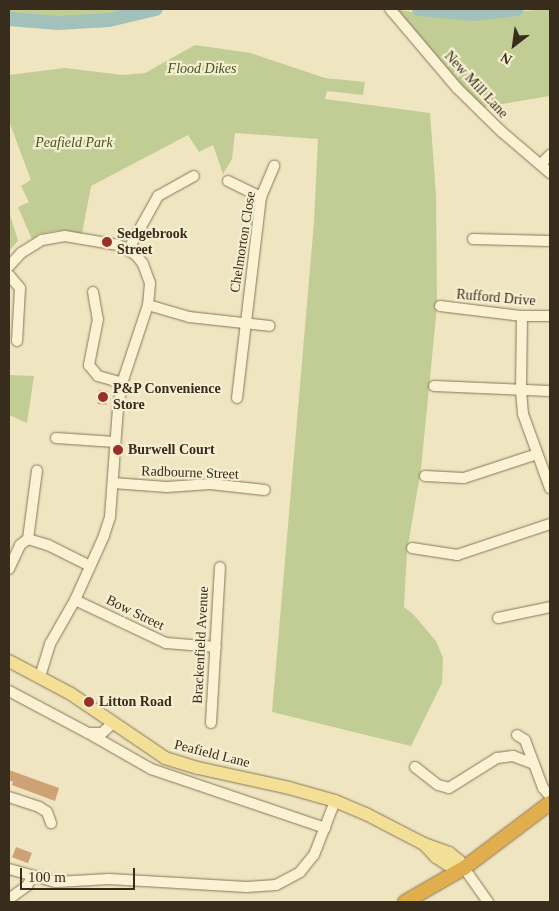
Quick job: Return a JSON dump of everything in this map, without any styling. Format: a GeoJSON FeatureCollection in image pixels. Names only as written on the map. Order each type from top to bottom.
{"type":"FeatureCollection","features":[{"type":"Feature","properties":{"kind":"highway"},"geometry":{"type":"LineString","coordinates":[[405,902],[464,868],[550,803]]}},
{"type":"Feature","properties":{"kind":"main road","name":"Peafield Lane"},"geometry":{"type":"LineString","coordinates":[[9,661],[71,694],[152,751],[180,764],[289,788],[334,801],[387,824],[424,844],[452,854],[464,868]]}},
{"type":"Feature","properties":{"kind":"street","name":"New Mill Lane"},"geometry":{"type":"LineString","coordinates":[[392,10],[457,88],[502,132],[550,172]]}},
{"type":"Feature","properties":{"kind":"street"},"geometry":{"type":"LineString","coordinates":[[540,164],[550,155]]}},
{"type":"Feature","properties":{"kind":"street","name":"Chelmorton Close"},"geometry":{"type":"LineString","coordinates":[[237,398],[261,197],[274,166]]}},
{"type":"Feature","properties":{"kind":"street"},"geometry":{"type":"LineString","coordinates":[[128,250],[158,196],[194,176]]}},
{"type":"Feature","properties":{"kind":"street"},"geometry":{"type":"LineString","coordinates":[[228,180],[261,197]]}},
{"type":"Feature","properties":{"kind":"street"},"geometry":{"type":"LineString","coordinates":[[9,266],[21,253],[42,240],[55,236],[100,241],[128,250],[136,255],[148,273],[150,283],[148,305],[122,383],[115,442],[114,483],[110,517],[104,536],[74,600],[50,644],[40,676]]}},
{"type":"Feature","properties":{"kind":"street"},"geometry":{"type":"LineString","coordinates":[[473,239],[550,241]]}},
{"type":"Feature","properties":{"kind":"street"},"geometry":{"type":"LineString","coordinates":[[9,275],[20,288],[17,341]]}},
{"type":"Feature","properties":{"kind":"street"},"geometry":{"type":"LineString","coordinates":[[93,292],[98,319],[89,365],[98,376],[122,383]]}},
{"type":"Feature","properties":{"kind":"street"},"geometry":{"type":"LineString","coordinates":[[148,305],[189,317],[270,326]]}},
{"type":"Feature","properties":{"kind":"street","name":"Rufford Drive"},"geometry":{"type":"LineString","coordinates":[[440,306],[522,316],[550,316]]}},
{"type":"Feature","properties":{"kind":"street"},"geometry":{"type":"LineString","coordinates":[[522,316],[521,391],[523,414],[550,488]]}},
{"type":"Feature","properties":{"kind":"street"},"geometry":{"type":"LineString","coordinates":[[434,386],[550,391]]}},
{"type":"Feature","properties":{"kind":"street"},"geometry":{"type":"LineString","coordinates":[[56,438],[115,442]]}},
{"type":"Feature","properties":{"kind":"street"},"geometry":{"type":"LineString","coordinates":[[425,476],[464,478],[537,454]]}},
{"type":"Feature","properties":{"kind":"street"},"geometry":{"type":"LineString","coordinates":[[9,569],[20,545],[28,539],[37,471]]}},
{"type":"Feature","properties":{"kind":"street","name":"Radbourne Street"},"geometry":{"type":"LineString","coordinates":[[114,483],[167,488],[210,484],[265,490]]}},
{"type":"Feature","properties":{"kind":"street"},"geometry":{"type":"LineString","coordinates":[[412,548],[457,555],[550,524]]}},
{"type":"Feature","properties":{"kind":"street"},"geometry":{"type":"LineString","coordinates":[[28,539],[48,544],[90,566]]}},
{"type":"Feature","properties":{"kind":"street","name":"Brackenfield Avenue"},"geometry":{"type":"LineString","coordinates":[[211,723],[220,567]]}},
{"type":"Feature","properties":{"kind":"street","name":"Bow Street"},"geometry":{"type":"LineString","coordinates":[[74,600],[166,644],[216,647]]}},
{"type":"Feature","properties":{"kind":"street"},"geometry":{"type":"LineString","coordinates":[[498,618],[550,607]]}},
{"type":"Feature","properties":{"kind":"street"},"geometry":{"type":"LineString","coordinates":[[9,691],[151,769],[325,828]]}},
{"type":"Feature","properties":{"kind":"street"},"geometry":{"type":"LineString","coordinates":[[88,733],[102,733],[112,723]]}},
{"type":"Feature","properties":{"kind":"street"},"geometry":{"type":"LineString","coordinates":[[517,735],[525,740],[543,788],[550,796]]}},
{"type":"Feature","properties":{"kind":"street"},"geometry":{"type":"LineString","coordinates":[[415,767],[438,785],[449,788],[497,758],[513,756],[534,764]]}},
{"type":"Feature","properties":{"kind":"street"},"geometry":{"type":"LineString","coordinates":[[9,797],[39,807],[47,812],[51,823]]}},
{"type":"Feature","properties":{"kind":"street"},"geometry":{"type":"LineString","coordinates":[[9,869],[32,877],[56,882],[109,879],[247,887],[270,886],[290,879],[307,866],[314,855],[334,801]]}},
{"type":"Feature","properties":{"kind":"street"},"geometry":{"type":"LineString","coordinates":[[464,868],[488,902]]}},
{"type":"Feature","properties":{"kind":"street"},"geometry":{"type":"LineString","coordinates":[[9,899],[27,886],[32,877]]}},
{"type":"Feature","properties":{"kind":"green space"},"geometry":{"type":"Polygon","coordinates":[[[9,9],[121,9],[120,14],[61,17],[9,14],[9,9]]]}},
{"type":"Feature","properties":{"kind":"green space"},"geometry":{"type":"Polygon","coordinates":[[[393,9],[445,17],[550,9],[550,96],[479,108],[393,9]]]}},
{"type":"Feature","properties":{"kind":"green space"},"geometry":{"type":"Polygon","coordinates":[[[453,9],[503,9],[455,14],[453,9]]]}},
{"type":"Feature","properties":{"kind":"green space"},"geometry":{"type":"Polygon","coordinates":[[[195,45],[250,53],[325,78],[365,82],[363,95],[327,91],[325,99],[430,113],[436,195],[437,306],[421,469],[407,551],[404,607],[413,614],[436,641],[443,658],[442,683],[411,746],[272,712],[314,222],[318,139],[235,133],[232,159],[223,174],[213,145],[199,152],[188,135],[91,186],[82,234],[65,230],[55,231],[39,234],[32,239],[18,207],[29,202],[21,186],[31,180],[9,121],[9,75],[65,68],[122,75],[145,73],[195,45]]]}},
{"type":"Feature","properties":{"kind":"green space"},"geometry":{"type":"Polygon","coordinates":[[[9,211],[18,241],[9,251],[9,211]]]}},
{"type":"Feature","properties":{"kind":"green space"},"geometry":{"type":"Polygon","coordinates":[[[9,375],[34,376],[27,423],[9,415],[9,375]]]}},
{"type":"Feature","properties":{"kind":"building","name":"P&P Convenience Store"},"geometry":{"type":"Polygon","coordinates":[[[99,390],[108,391],[106,405],[98,404],[99,390]]]}},
{"type":"Feature","properties":{"kind":"building"},"geometry":{"type":"Polygon","coordinates":[[[9,770],[59,788],[55,801],[12,785],[13,782],[9,780],[9,770]]]}},
{"type":"Feature","properties":{"kind":"building"},"geometry":{"type":"Polygon","coordinates":[[[16,847],[32,853],[28,863],[12,857],[16,847]]]}},
{"type":"Feature","properties":{"kind":"waterway"},"geometry":{"type":"LineString","coordinates":[[9,19],[58,23],[109,20],[156,9]]}},
{"type":"Feature","properties":{"kind":"waterway"},"geometry":{"type":"LineString","coordinates":[[419,9],[474,14],[517,9]]}},
{"type":"Feature","properties":{"kind":"place","name":"Sedgebrook Street"},"geometry":{"type":"Point","coordinates":[107,242]}},
{"type":"Feature","properties":{"kind":"place","name":"P&P Convenience Store"},"geometry":{"type":"Point","coordinates":[103,397]}},
{"type":"Feature","properties":{"kind":"place","name":"Burwell Court"},"geometry":{"type":"Point","coordinates":[118,450]}},
{"type":"Feature","properties":{"kind":"place","name":"Litton Road"},"geometry":{"type":"Point","coordinates":[89,702]}},
{"type":"Feature","properties":{"kind":"park label","name":"Flood Dikes"},"geometry":{"type":"Point","coordinates":[202,69]}},
{"type":"Feature","properties":{"kind":"park label","name":"Peafield Park"},"geometry":{"type":"Point","coordinates":[74,143]}}]}
